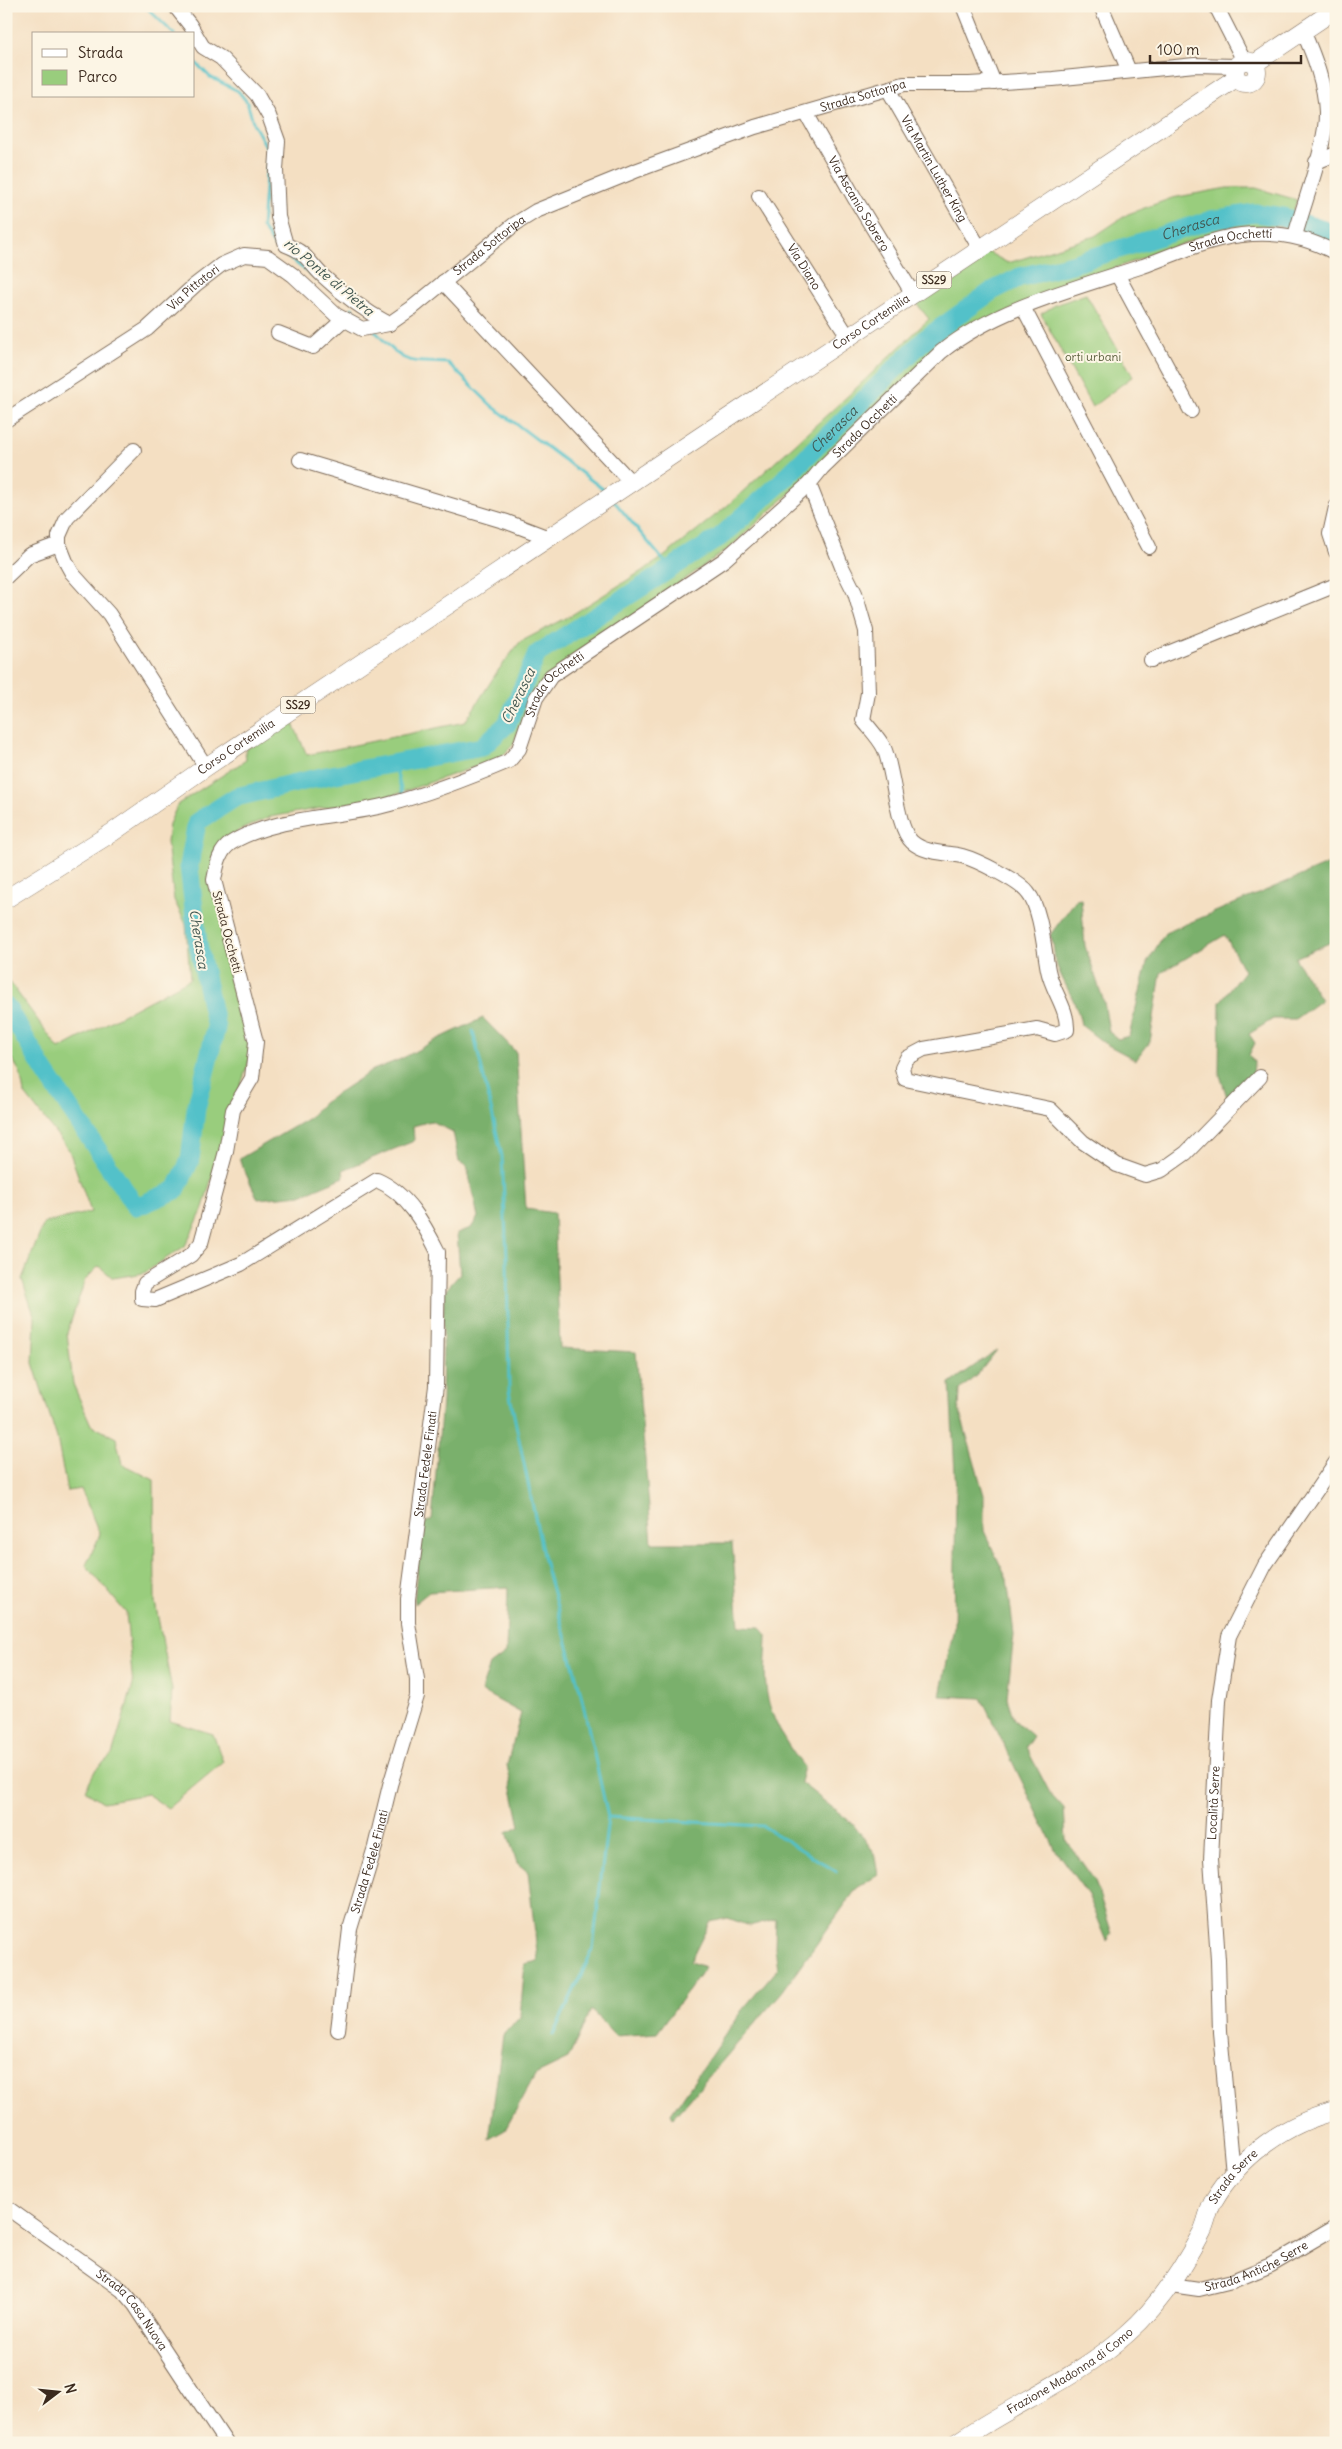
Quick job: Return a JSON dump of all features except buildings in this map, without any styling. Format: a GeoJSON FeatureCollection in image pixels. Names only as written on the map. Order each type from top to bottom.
{"type":"FeatureCollection","features":[{"type":"Feature","properties":{"kind":"main road","name":"Corso Cortemilia"},"geometry":{"type":"LineString","coordinates":[[6,899],[113,832],[206,767],[849,338],[1242,68],[1303,31],[1334,8]]}},
{"type":"Feature","properties":{"kind":"main road","name":"Strada Serre"},"geometry":{"type":"LineString","coordinates":[[1171,2285],[1202,2231],[1213,2202],[1233,2173],[1273,2137],[1336,2111]]}},
{"type":"Feature","properties":{"kind":"main road","name":"Frazione Madonna di Como"},"geometry":{"type":"LineString","coordinates":[[956,2443],[990,2419],[1082,2369],[1129,2332],[1171,2285]]}},
{"type":"Feature","properties":{"kind":"street"},"geometry":{"type":"LineString","coordinates":[[175,6],[194,32]]}},
{"type":"Feature","properties":{"kind":"street"},"geometry":{"type":"LineString","coordinates":[[963,6],[994,83]]}},
{"type":"Feature","properties":{"kind":"street"},"geometry":{"type":"LineString","coordinates":[[1101,6],[1129,71]]}},
{"type":"Feature","properties":{"kind":"street"},"geometry":{"type":"LineString","coordinates":[[1216,6],[1242,68]]}},
{"type":"Feature","properties":{"kind":"street"},"geometry":{"type":"LineString","coordinates":[[1296,236],[1316,162],[1326,113],[1316,60],[1303,31]]}},
{"type":"Feature","properties":{"kind":"street"},"geometry":{"type":"LineString","coordinates":[[195,33],[203,46],[221,58],[257,95],[268,116],[278,141],[276,170],[278,217],[286,245],[302,251],[322,276],[383,325]]}},
{"type":"Feature","properties":{"kind":"street","name":"Strada Sottoripa"},"geometry":{"type":"LineString","coordinates":[[383,325],[412,308],[515,224],[536,211],[635,171],[755,127],[904,84],[994,83],[1195,65],[1242,68]]}},
{"type":"Feature","properties":{"kind":"street","name":"Via Martin Luther King"},"geometry":{"type":"LineString","coordinates":[[888,89],[980,249]]}},
{"type":"Feature","properties":{"kind":"street","name":"Via Ascanio Sobrero"},"geometry":{"type":"LineString","coordinates":[[806,113],[913,294]]}},
{"type":"Feature","properties":{"kind":"street"},"geometry":{"type":"LineString","coordinates":[[1316,162],[1336,154]]}},
{"type":"Feature","properties":{"kind":"street","name":"Via Diano"},"geometry":{"type":"LineString","coordinates":[[759,196],[849,338]]}},
{"type":"Feature","properties":{"kind":"street","name":"Strada Occhetti"},"geometry":{"type":"LineString","coordinates":[[142,1299],[145,1283],[191,1255],[201,1243],[224,1160],[233,1110],[252,1078],[256,1060],[256,1042],[214,880],[219,856],[229,844],[245,836],[279,825],[390,804],[509,761],[519,749],[536,698],[551,676],[724,560],[809,484],[822,468],[941,352],[961,336],[1022,307],[1224,238],[1273,233],[1296,236],[1336,253]]}},
{"type":"Feature","properties":{"kind":"street","name":"Via Pittatori"},"geometry":{"type":"LineString","coordinates":[[6,420],[147,329],[195,285],[221,265],[244,255],[268,258],[293,275],[344,319],[363,329],[383,325]]}},
{"type":"Feature","properties":{"kind":"street"},"geometry":{"type":"LineString","coordinates":[[1117,274],[1191,411]]}},
{"type":"Feature","properties":{"kind":"street"},"geometry":{"type":"LineString","coordinates":[[443,282],[631,482]]}},
{"type":"Feature","properties":{"kind":"street"},"geometry":{"type":"LineString","coordinates":[[1022,307],[1149,547]]}},
{"type":"Feature","properties":{"kind":"street"},"geometry":{"type":"LineString","coordinates":[[278,333],[313,347],[344,319]]}},
{"type":"Feature","properties":{"kind":"street"},"geometry":{"type":"LineString","coordinates":[[134,450],[67,518],[60,531],[59,544],[72,573],[109,614],[206,767]]}},
{"type":"Feature","properties":{"kind":"street"},"geometry":{"type":"LineString","coordinates":[[300,460],[507,522],[548,538]]}},
{"type":"Feature","properties":{"kind":"street"},"geometry":{"type":"LineString","coordinates":[[809,484],[842,567],[855,593],[866,631],[868,694],[863,720],[884,747],[891,770],[899,815],[911,841],[933,853],[962,856],[997,871],[1028,892],[1036,909],[1050,980],[1068,1017],[1067,1030],[1055,1034],[1037,1029],[924,1048],[907,1058],[902,1068],[905,1079],[1050,1109],[1084,1142],[1117,1165],[1145,1175],[1162,1170],[1186,1153],[1260,1076]]}},
{"type":"Feature","properties":{"kind":"street"},"geometry":{"type":"LineString","coordinates":[[1336,507],[1330,534],[1336,552]]}},
{"type":"Feature","properties":{"kind":"street"},"geometry":{"type":"LineString","coordinates":[[6,577],[29,555],[59,544]]}},
{"type":"Feature","properties":{"kind":"street"},"geometry":{"type":"LineString","coordinates":[[1151,660],[1336,585]]}},
{"type":"Feature","properties":{"kind":"street","name":"Strada Fedele Finati"},"geometry":{"type":"LineString","coordinates":[[142,1299],[155,1300],[241,1264],[377,1180],[388,1184],[404,1198],[430,1234],[438,1252],[436,1386],[408,1599],[408,1623],[417,1679],[417,1696],[390,1785],[373,1856],[350,1929],[338,2030]]}},
{"type":"Feature","properties":{"kind":"street","name":"Località Serre"},"geometry":{"type":"LineString","coordinates":[[1233,2173],[1220,2032],[1218,1960],[1210,1859],[1220,1690],[1229,1636],[1265,1565],[1336,1462]]}},
{"type":"Feature","properties":{"kind":"street","name":"Strada Casa Nuova"},"geometry":{"type":"LineString","coordinates":[[6,2207],[122,2290],[136,2305],[226,2443]]}},
{"type":"Feature","properties":{"kind":"street","name":"Strada Antiche Serre"},"geometry":{"type":"LineString","coordinates":[[1171,2285],[1199,2290],[1232,2281],[1271,2265],[1336,2227]]}},
{"type":"Feature","properties":{"kind":"green space"},"geometry":{"type":"Polygon","coordinates":[[[1227,188],[1256,188],[1297,200],[1288,226],[1230,227],[1112,269],[958,332],[810,475],[728,549],[665,593],[530,700],[513,745],[500,758],[391,796],[270,817],[240,830],[222,842],[213,858],[249,1038],[250,1058],[226,1129],[202,1211],[185,1246],[144,1273],[113,1278],[99,1266],[85,1280],[67,1333],[73,1384],[91,1425],[116,1438],[122,1464],[154,1480],[155,1602],[172,1690],[170,1721],[213,1734],[223,1762],[168,1808],[147,1794],[103,1802],[85,1790],[96,1769],[112,1755],[133,1685],[126,1613],[86,1565],[100,1535],[81,1489],[67,1491],[57,1438],[33,1363],[35,1318],[22,1279],[44,1223],[91,1212],[69,1150],[24,1093],[20,1072],[6,1049],[6,977],[59,1049],[190,979],[186,924],[174,900],[167,842],[169,824],[178,804],[246,760],[245,750],[291,719],[307,755],[465,722],[497,672],[520,642],[570,616],[661,559],[727,506],[852,392],[929,319],[913,299],[986,251],[1008,263],[1095,236],[1128,214],[1172,198],[1227,188]]]}},
{"type":"Feature","properties":{"kind":"green space","name":"orti urbani"},"geometry":{"type":"Polygon","coordinates":[[[1086,294],[1133,376],[1092,407],[1041,314],[1055,305],[1086,294]]]}},
{"type":"Feature","properties":{"kind":"green space"},"geometry":{"type":"Polygon","coordinates":[[[1336,861],[1336,940],[1295,958],[1321,1000],[1295,1019],[1273,1019],[1249,1034],[1255,1043],[1249,1055],[1254,1062],[1253,1074],[1227,1097],[1219,1072],[1220,1002],[1244,971],[1225,935],[1161,973],[1150,1042],[1136,1060],[1104,1043],[1081,1025],[1074,1002],[1057,966],[1050,935],[1076,900],[1081,899],[1085,946],[1104,1002],[1109,1032],[1118,1039],[1129,1036],[1147,963],[1165,933],[1336,861]]]}},
{"type":"Feature","properties":{"kind":"green space"},"geometry":{"type":"Polygon","coordinates":[[[483,1018],[516,1052],[526,1209],[554,1213],[560,1348],[636,1352],[652,1543],[732,1543],[739,1626],[760,1627],[767,1635],[765,1674],[768,1698],[779,1730],[804,1767],[800,1782],[852,1823],[874,1852],[878,1875],[857,1888],[782,1992],[673,2118],[671,2114],[742,2010],[778,1968],[775,1948],[776,1919],[749,1926],[728,1918],[710,1922],[690,1962],[705,1967],[657,2033],[615,2036],[591,2010],[568,2059],[535,2075],[505,2130],[489,2139],[503,2035],[520,2017],[525,1964],[538,1961],[528,1872],[517,1863],[507,1832],[520,1826],[507,1765],[521,1713],[481,1691],[490,1665],[506,1653],[508,1587],[429,1592],[414,1604],[421,1525],[432,1519],[442,1401],[444,1292],[460,1274],[457,1233],[471,1228],[478,1217],[467,1166],[459,1162],[453,1132],[431,1121],[413,1126],[414,1141],[343,1170],[344,1177],[301,1195],[258,1199],[239,1159],[309,1118],[323,1103],[373,1070],[401,1059],[483,1018]]]}},
{"type":"Feature","properties":{"kind":"green space"},"geometry":{"type":"Polygon","coordinates":[[[997,1350],[979,1373],[960,1390],[959,1409],[984,1495],[984,1531],[1007,1579],[1014,1634],[1007,1698],[1014,1720],[1033,1736],[1026,1747],[1051,1795],[1064,1809],[1066,1840],[1095,1881],[1112,1934],[1107,1941],[1088,1895],[1056,1851],[981,1698],[940,1696],[954,1627],[956,1492],[950,1383],[997,1350]]]}},
{"type":"Feature","properties":{"kind":"waterway","name":"rio Ponte di Pietra"},"geometry":{"type":"LineString","coordinates":[[145,6],[172,32]]}},
{"type":"Feature","properties":{"kind":"waterway","name":"rio Ponte di Pietra"},"geometry":{"type":"LineString","coordinates":[[195,62],[210,77],[238,91],[247,102],[254,125],[268,150],[262,227],[275,247],[318,280]]}},
{"type":"Feature","properties":{"kind":"waterway","name":"Cherasca"},"geometry":{"type":"LineString","coordinates":[[6,1006],[44,1070],[136,1207],[176,1190],[190,1160],[196,1109],[216,1028],[198,944],[189,866],[197,822],[236,797],[326,776],[482,747],[507,724],[537,654],[720,537],[777,486],[925,339],[992,291],[1020,277],[1072,264],[1211,220],[1255,213],[1283,217],[1336,234]]}},
{"type":"Feature","properties":{"kind":"waterway","name":"rio Ponte di Pietra"},"geometry":{"type":"LineString","coordinates":[[352,308],[367,323]]}},
{"type":"Feature","properties":{"kind":"waterway","name":"rio Ponte di Pietra"},"geometry":{"type":"LineString","coordinates":[[375,331],[393,350],[406,359],[448,363],[492,406],[607,492]]}},
{"type":"Feature","properties":{"kind":"waterway","name":"rio Ponte di Pietra"},"geometry":{"type":"LineString","coordinates":[[614,501],[663,560],[675,566]]}},
{"type":"Feature","properties":{"kind":"waterway"},"geometry":{"type":"LineString","coordinates":[[394,762],[403,797]]}},
{"type":"Feature","properties":{"kind":"waterway"},"geometry":{"type":"LineString","coordinates":[[473,1031],[502,1156],[507,1258],[509,1391],[544,1560],[580,1690],[608,1817],[593,1949],[553,2035]]}},
{"type":"Feature","properties":{"kind":"waterway"},"geometry":{"type":"LineString","coordinates":[[608,1817],[763,1826],[837,1872]]}}]}
